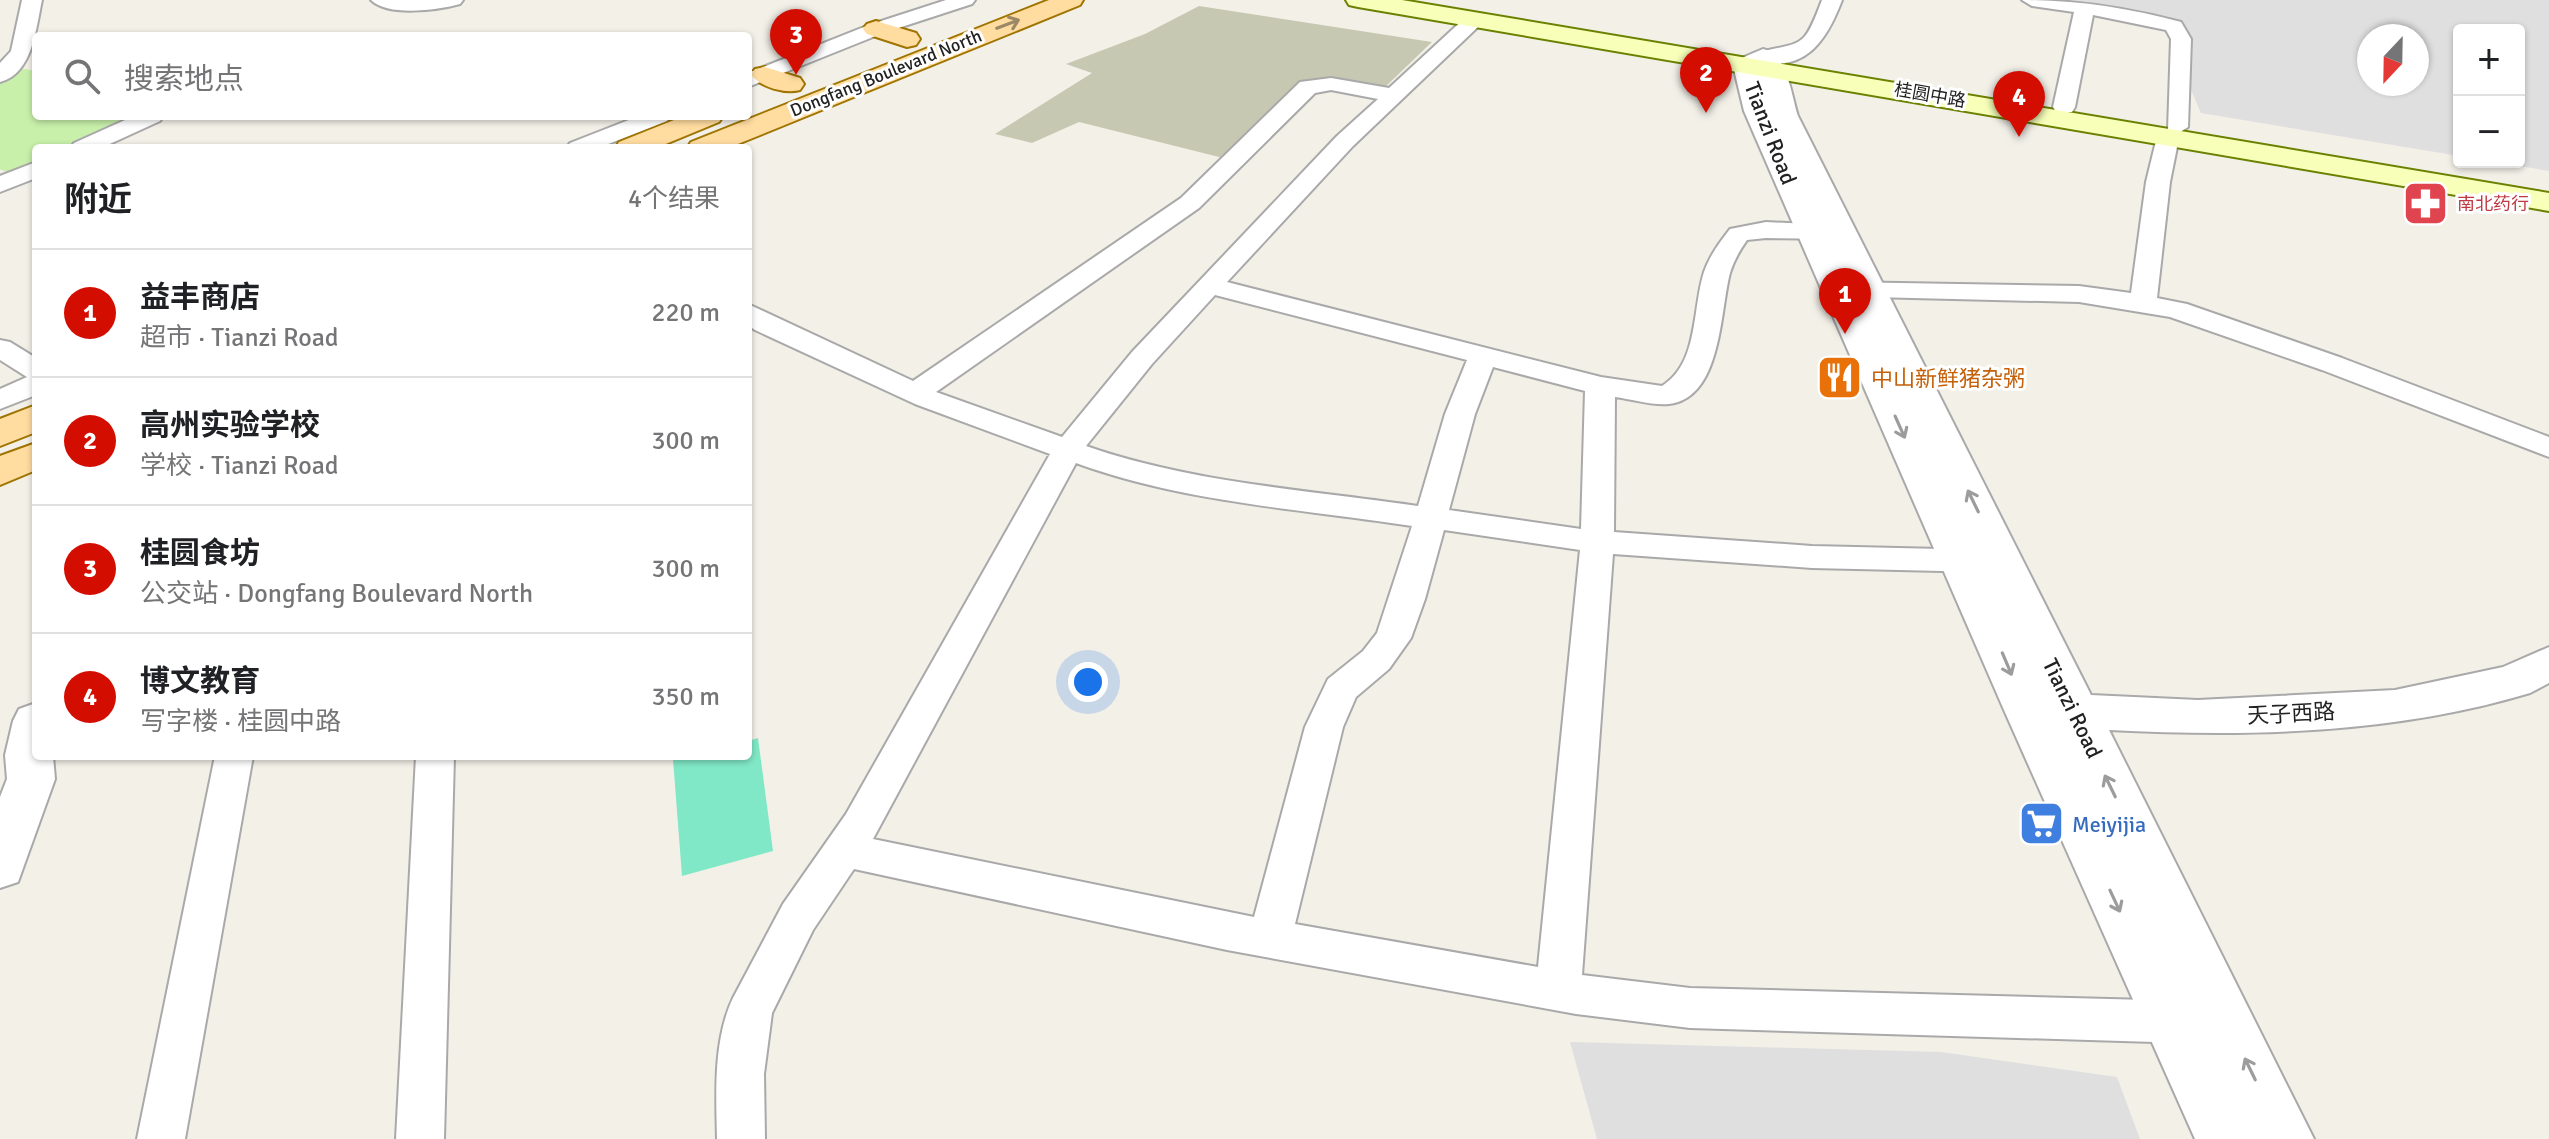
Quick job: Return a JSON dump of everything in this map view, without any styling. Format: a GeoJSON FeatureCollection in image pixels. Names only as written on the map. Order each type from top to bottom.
{"type":"FeatureCollection","features":[{"type":"Feature","properties":{"kind":"main road","name":"桂圆中路"},"geometry":{"type":"LineString","coordinates":[[1358,0],[1477,10]]}},
{"type":"Feature","properties":{"kind":"main road","name":"桂圆中路"},"geometry":{"type":"LineString","coordinates":[[1424,0],[1760,63],[2173,132],[2549,190]]}},
{"type":"Feature","properties":{"kind":"main road","name":"Dongfang Boulevard North"},"geometry":{"type":"LineString","coordinates":[[752,106],[1071,1]]}},
{"type":"Feature","properties":{"kind":"main road","name":"Dongfang Boulevard North"},"geometry":{"type":"LineString","coordinates":[[752,97],[768,80],[907,39],[1004,2]]}},
{"type":"Feature","properties":{"kind":"main road"},"geometry":{"type":"LineString","coordinates":[[876,29],[907,39]]}},
{"type":"Feature","properties":{"kind":"main road","name":"桂圆中路"},"geometry":{"type":"LineString","coordinates":[[1760,63],[2064,107],[2173,132],[2549,202]]}},
{"type":"Feature","properties":{"kind":"main road","name":"Dongfang Boulevard North"},"geometry":{"type":"LineString","coordinates":[[641,144],[708,120]]}},
{"type":"Feature","properties":{"kind":"main road"},"geometry":{"type":"LineString","coordinates":[[0,434],[32,419]]}},
{"type":"Feature","properties":{"kind":"main road"},"geometry":{"type":"LineString","coordinates":[[0,472],[32,457]]}},
{"type":"Feature","properties":{"kind":"street"},"geometry":{"type":"LineString","coordinates":[[6,70],[21,52],[32,0]]}},
{"type":"Feature","properties":{"kind":"street"},"geometry":{"type":"LineString","coordinates":[[381,0],[422,6],[453,0]]}},
{"type":"Feature","properties":{"kind":"street"},"geometry":{"type":"LineString","coordinates":[[768,80],[876,29],[965,0]]}},
{"type":"Feature","properties":{"kind":"street"},"geometry":{"type":"LineString","coordinates":[[1760,63],[1803,51],[1820,32],[1832,0]]}},
{"type":"Feature","properties":{"kind":"street"},"geometry":{"type":"LineString","coordinates":[[2032,0],[2157,20],[2178,29],[2182,76],[2173,132],[2158,182],[2143,303]]}},
{"type":"Feature","properties":{"kind":"street"},"geometry":{"type":"LineString","coordinates":[[2064,107],[2085,8]]}},
{"type":"Feature","properties":{"kind":"street"},"geometry":{"type":"LineString","coordinates":[[741,1139],[740,1074],[749,1012],[798,917],[860,826],[1015,540],[1067,451],[1091,417],[1210,286],[1345,141],[1477,10]]}},
{"type":"Feature","properties":{"kind":"street","name":"Tianzi Road"},"geometry":{"type":"LineString","coordinates":[[1760,63],[1784,116],[1827,231],[1854,290],[1960,559],[2225,1139]]}},
{"type":"Feature","properties":{"kind":"street"},"geometry":{"type":"LineString","coordinates":[[6,70],[32,66]]}},
{"type":"Feature","properties":{"kind":"street"},"geometry":{"type":"LineString","coordinates":[[915,393],[1190,203],[1308,87],[1331,84],[1394,95]]}},
{"type":"Feature","properties":{"kind":"street"},"geometry":{"type":"LineString","coordinates":[[91,144],[143,120]]}},
{"type":"Feature","properties":{"kind":"street"},"geometry":{"type":"LineString","coordinates":[[600,144],[681,129]]}},
{"type":"Feature","properties":{"kind":"street"},"geometry":{"type":"LineString","coordinates":[[0,185],[32,171]]}},
{"type":"Feature","properties":{"kind":"street"},"geometry":{"type":"LineString","coordinates":[[1210,286],[1600,386],[1667,396],[1688,383],[1701,351],[1723,256],[1739,234],[1766,230],[1827,231]]}},
{"type":"Feature","properties":{"kind":"street"},"geometry":{"type":"LineString","coordinates":[[1854,290],[2079,294],[2177,310],[2332,364],[2549,448]]}},
{"type":"Feature","properties":{"kind":"street","name":"Tianzi Road"},"geometry":{"type":"LineString","coordinates":[[1854,290],[2002,561],[2284,1139]]}},
{"type":"Feature","properties":{"kind":"street"},"geometry":{"type":"LineString","coordinates":[[752,315],[915,393],[1127,471],[1597,542],[1812,557],[2002,561]]}},
{"type":"Feature","properties":{"kind":"street"},"geometry":{"type":"LineString","coordinates":[[0,348],[32,368]]}},
{"type":"Feature","properties":{"kind":"street"},"geometry":{"type":"LineString","coordinates":[[1270,938],[1324,727],[1341,689],[1376,660],[1393,638],[1467,393],[1483,356]]}},
{"type":"Feature","properties":{"kind":"street"},"geometry":{"type":"LineString","coordinates":[[0,400],[32,386]]}},
{"type":"Feature","properties":{"kind":"street"},"geometry":{"type":"LineString","coordinates":[[1558,991],[1597,542],[1600,386]]}},
{"type":"Feature","properties":{"kind":"street","name":"天子西路"},"geometry":{"type":"LineString","coordinates":[[2027,710],[2198,717],[2395,707],[2544,674]]}},
{"type":"Feature","properties":{"kind":"street"},"geometry":{"type":"LineString","coordinates":[[161,1139],[233,760]]}},
{"type":"Feature","properties":{"kind":"street"},"geometry":{"type":"LineString","coordinates":[[420,1139],[435,760]]}},
{"type":"Feature","properties":{"kind":"street"},"geometry":{"type":"LineString","coordinates":[[1,860],[40,768]]}},
{"type":"Feature","properties":{"kind":"street"},"geometry":{"type":"LineString","coordinates":[[844,850],[1270,938],[1558,991],[1690,1008],[2227,1022]]}},
{"type":"Feature","properties":{"kind":"shaded area"},"geometry":{"type":"Polygon","coordinates":[[[2050,0],[2549,0],[2549,171],[2525,167],[2525,24],[2453,24],[2453,155],[2201,113],[2188,83],[2192,37],[2170,18],[2050,0]]]}},
{"type":"Feature","properties":{"kind":"shaded area"},"geometry":{"type":"Polygon","coordinates":[[[1199,6],[1432,42],[1382,90],[1314,79],[1227,159],[1079,122],[1032,143],[995,134],[1092,73],[1066,64],[1145,34],[1199,6]]]}},
{"type":"Feature","properties":{"kind":"shaded area"},"geometry":{"type":"Polygon","coordinates":[[[1570,1042],[1941,1052],[2117,1077],[2140,1139],[1597,1139],[1570,1042]]]}},
{"type":"Feature","properties":{"kind":"green space"},"geometry":{"type":"Polygon","coordinates":[[[20,68],[32,70],[32,120],[131,120],[79,144],[32,144],[32,165],[4,171],[0,169],[0,83],[20,68]]]}},
{"type":"Feature","properties":{"kind":"green space"},"geometry":{"type":"Polygon","coordinates":[[[758,738],[773,851],[682,876],[673,760],[752,760],[752,740],[758,738]]]}},
{"type":"Feature","properties":{"kind":"place","name":"桂圆食坊"},"geometry":{"type":"Point","coordinates":[796,75]}},
{"type":"Feature","properties":{"kind":"place","name":"高州实验学校"},"geometry":{"type":"Point","coordinates":[1706,113]}},
{"type":"Feature","properties":{"kind":"place","name":"博文教育"},"geometry":{"type":"Point","coordinates":[2019,137]}},
{"type":"Feature","properties":{"kind":"place","name":"南北药行"},"geometry":{"type":"Point","coordinates":[2426,204]}},
{"type":"Feature","properties":{"kind":"place","name":"益丰商店"},"geometry":{"type":"Point","coordinates":[1845,334]}},
{"type":"Feature","properties":{"kind":"place","name":"中山新鲜猪杂粥"},"geometry":{"type":"Point","coordinates":[1840,378]}},
{"type":"Feature","properties":{"kind":"place","name":"Meiyijia"},"geometry":{"type":"Point","coordinates":[2041,824]}}]}
